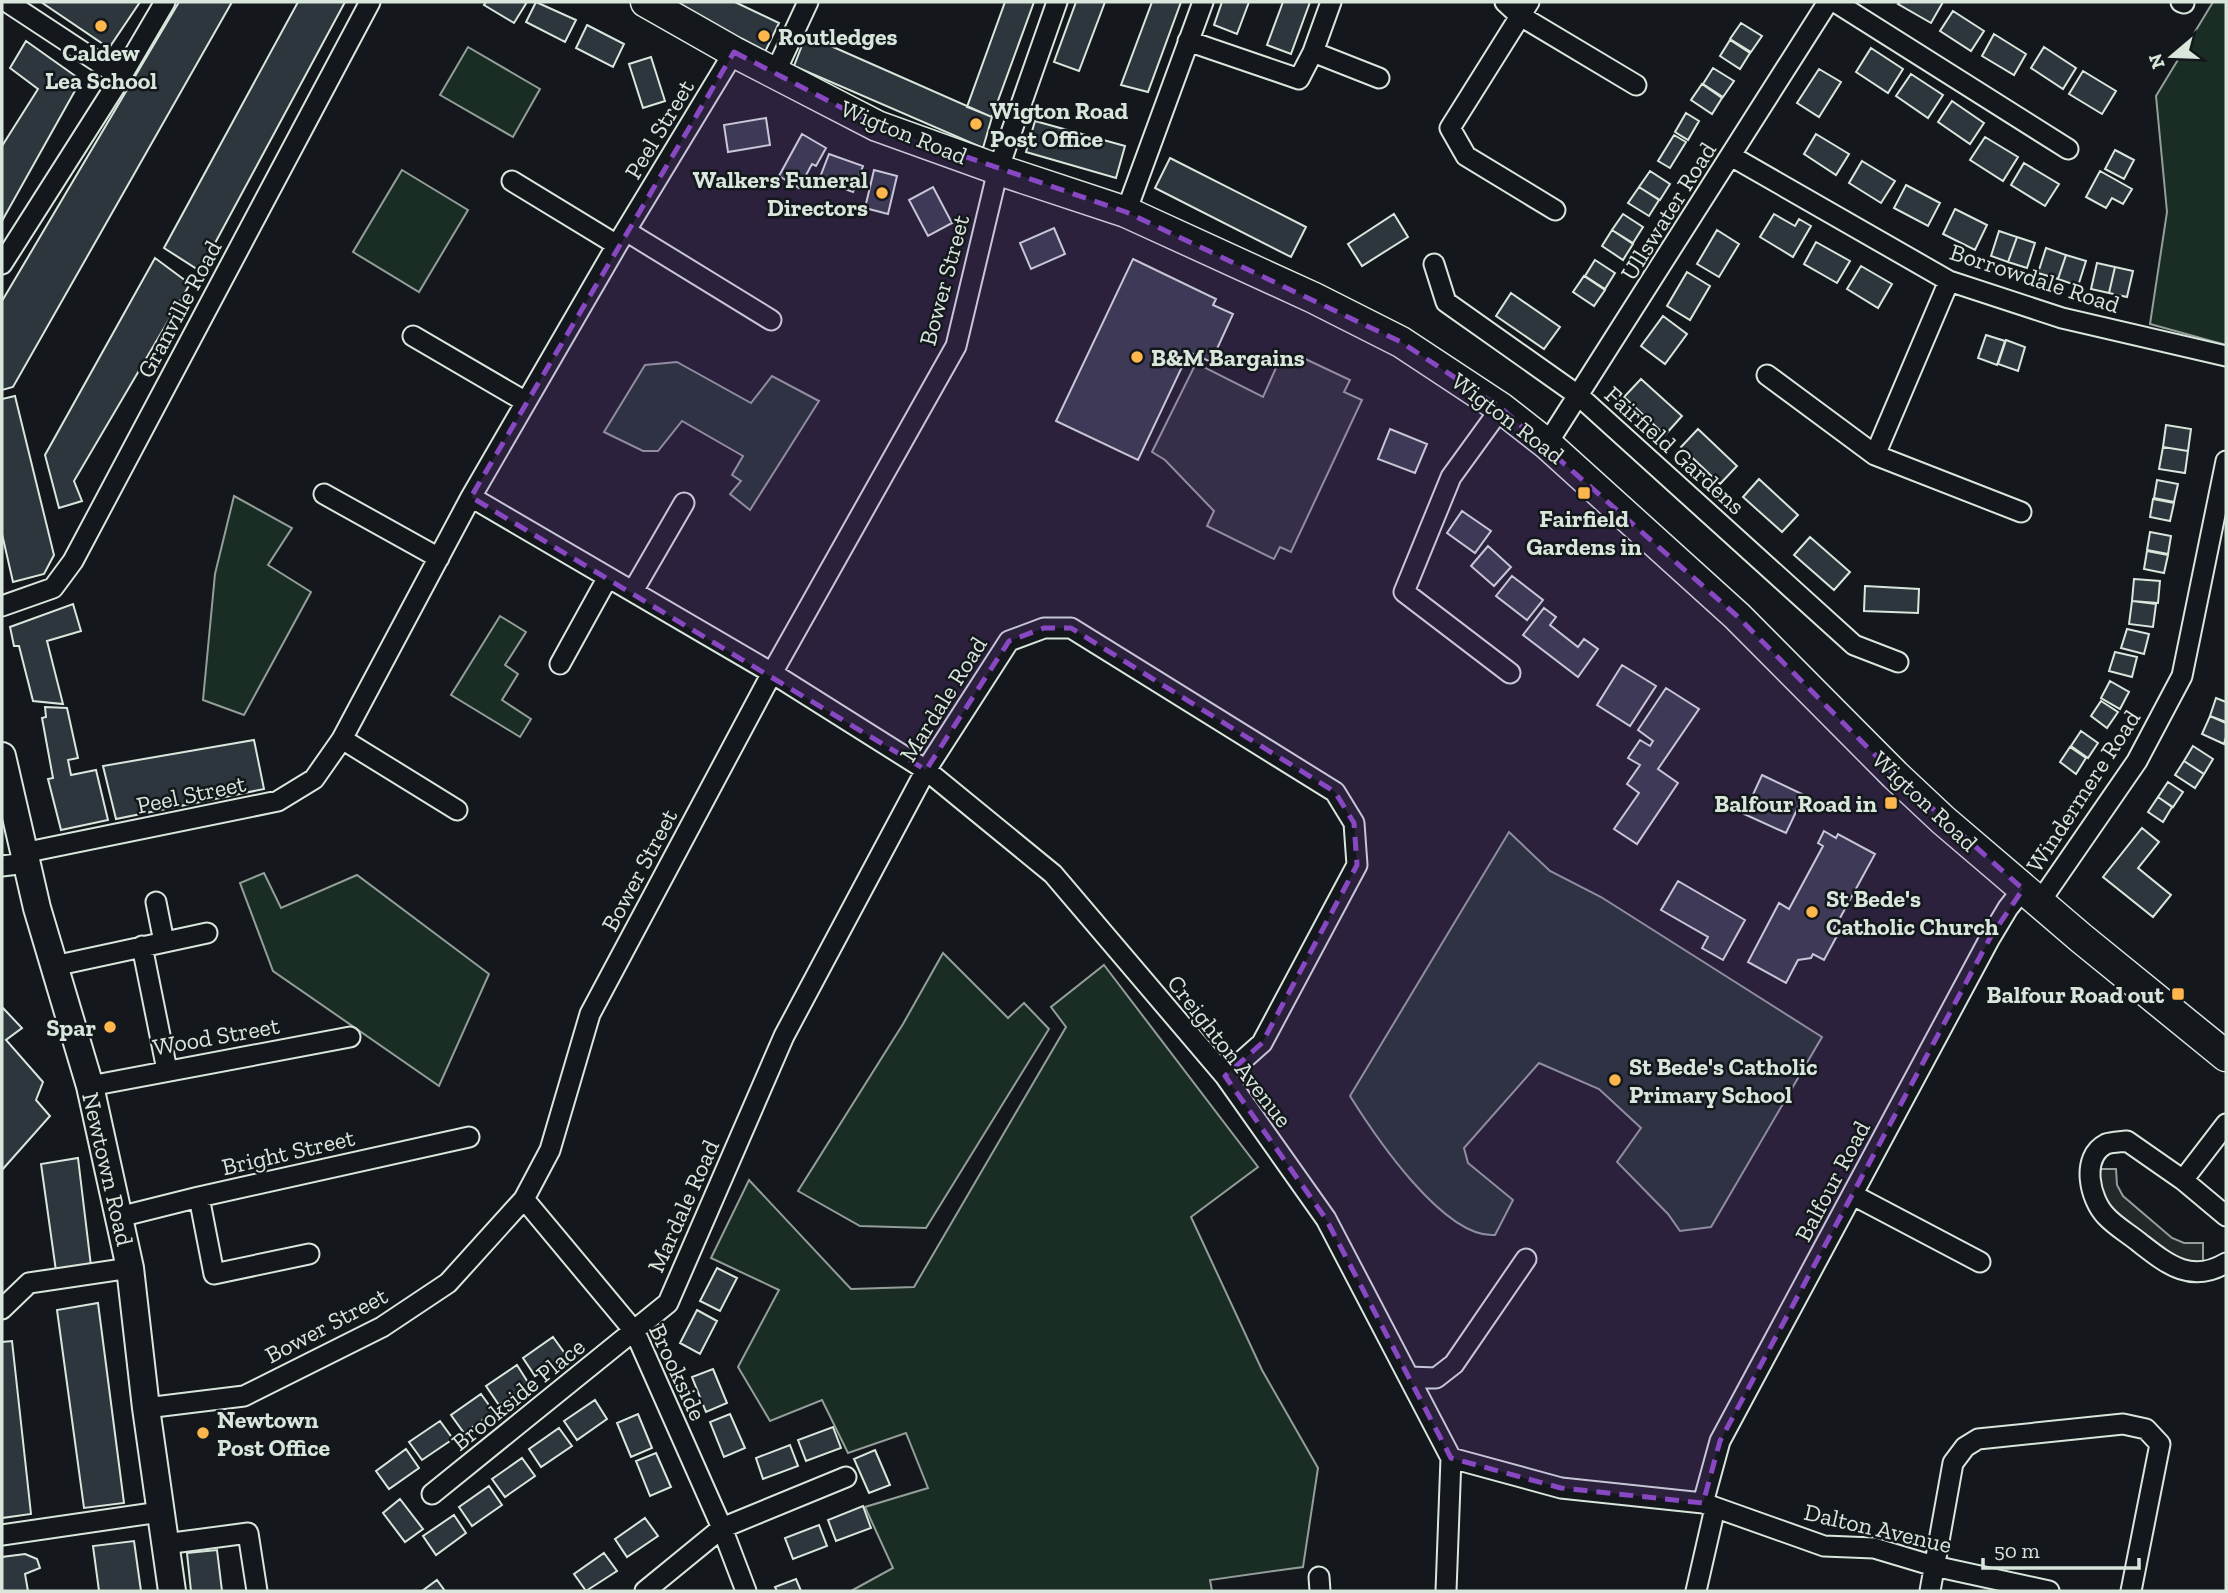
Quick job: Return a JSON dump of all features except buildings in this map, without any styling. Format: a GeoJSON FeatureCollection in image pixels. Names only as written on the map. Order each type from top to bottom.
{"type":"FeatureCollection","features":[{"type":"Feature","properties":{"kind":"main road","name":"Wigton Road"},"geometry":{"type":"LineString","coordinates":[[646,2],[734,52],[877,126],[1126,212],[1314,298],[1401,342],[1501,408],[1547,444],[1737,616],[1895,775],[2031,896],[2226,1056]]}},
{"type":"Feature","properties":{"kind":"main road","name":"Newtown Road"},"geometry":{"type":"LineString","coordinates":[[2,761],[14,851],[54,966],[90,1086],[131,1268],[146,1408],[172,1591]]}},
{"type":"Feature","properties":{"kind":"street"},"geometry":{"type":"LineString","coordinates":[[7,2],[121,77]]}},
{"type":"Feature","properties":{"kind":"street"},"geometry":{"type":"LineString","coordinates":[[2,264],[121,77],[165,2]]}},
{"type":"Feature","properties":{"kind":"street","name":"Granville Road"},"geometry":{"type":"LineString","coordinates":[[2,606],[53,588],[73,561],[370,2]]}},
{"type":"Feature","properties":{"kind":"street"},"geometry":{"type":"LineString","coordinates":[[775,73],[808,2]]}},
{"type":"Feature","properties":{"kind":"street","name":"Bower Street"},"geometry":{"type":"LineString","coordinates":[[146,1408],[244,1396],[382,1327],[448,1283],[524,1199],[550,1150],[590,1014],[772,673],[956,346],[998,170],[1057,2]]}},
{"type":"Feature","properties":{"kind":"street"},"geometry":{"type":"LineString","coordinates":[[1126,212],[1203,2]]}},
{"type":"Feature","properties":{"kind":"street"},"geometry":{"type":"LineString","coordinates":[[1188,41],[1299,79],[1313,52],[1331,2]]}},
{"type":"Feature","properties":{"kind":"street","name":"Ullswater Road"},"geometry":{"type":"LineString","coordinates":[[1547,444],[1828,2]]}},
{"type":"Feature","properties":{"kind":"street"},"geometry":{"type":"LineString","coordinates":[[1835,2],[2068,149]]}},
{"type":"Feature","properties":{"kind":"street"},"geometry":{"type":"LineString","coordinates":[[1555,210],[1466,156],[1450,128],[1518,6],[1636,85]]}},
{"type":"Feature","properties":{"kind":"street","name":"Peel Street"},"geometry":{"type":"LineString","coordinates":[[14,851],[278,801],[314,779],[342,738],[471,497],[621,238],[734,52]]}},
{"type":"Feature","properties":{"kind":"street"},"geometry":{"type":"LineString","coordinates":[[1313,52],[1379,78]]}},
{"type":"Feature","properties":{"kind":"street","name":"Borrowdale Road"},"geometry":{"type":"LineString","coordinates":[[1731,156],[1950,281],[2062,318],[2226,356]]}},
{"type":"Feature","properties":{"kind":"street"},"geometry":{"type":"LineString","coordinates":[[512,181],[771,320]]}},
{"type":"Feature","properties":{"kind":"street","name":"Fairfield Gardens"},"geometry":{"type":"LineString","coordinates":[[1434,264],[1446,302],[1579,396],[1854,645],[1898,662]]}},
{"type":"Feature","properties":{"kind":"street"},"geometry":{"type":"LineString","coordinates":[[1875,455],[1950,281]]}},
{"type":"Feature","properties":{"kind":"street"},"geometry":{"type":"LineString","coordinates":[[413,336],[526,402]]}},
{"type":"Feature","properties":{"kind":"street"},"geometry":{"type":"LineString","coordinates":[[1767,375],[1875,455],[2021,512]]}},
{"type":"Feature","properties":{"kind":"street"},"geometry":{"type":"LineString","coordinates":[[1501,408],[1451,477],[1404,592],[1510,673]]}},
{"type":"Feature","properties":{"kind":"street","name":"Windermere Road"},"geometry":{"type":"LineString","coordinates":[[2031,896],[2137,761],[2182,676],[2226,461]]}},
{"type":"Feature","properties":{"kind":"street"},"geometry":{"type":"LineString","coordinates":[[324,494],[439,558]]}},
{"type":"Feature","properties":{"kind":"street","name":"Creighton Avenue"},"geometry":{"type":"LineString","coordinates":[[471,497],[772,673],[926,770],[1053,874],[1225,1076],[1326,1219],[1451,1458],[1446,1591]]}},
{"type":"Feature","properties":{"kind":"street"},"geometry":{"type":"LineString","coordinates":[[633,591],[684,503]]}},
{"type":"Feature","properties":{"kind":"street"},"geometry":{"type":"LineString","coordinates":[[560,664],[608,577]]}},
{"type":"Feature","properties":{"kind":"street","name":"Mardale Road"},"geometry":{"type":"LineString","coordinates":[[635,1332],[668,1303],[783,1036],[926,770],[1009,641],[1044,628],[1071,628],[1335,792],[1354,823],[1357,865],[1262,1043],[1225,1076]]}},
{"type":"Feature","properties":{"kind":"street"},"geometry":{"type":"LineString","coordinates":[[342,738],[457,810]]}},
{"type":"Feature","properties":{"kind":"street","name":"Balfour Road"},"geometry":{"type":"LineString","coordinates":[[1696,1591],[1720,1441],[1990,938],[2008,908],[2031,896]]}},
{"type":"Feature","properties":{"kind":"street"},"geometry":{"type":"LineString","coordinates":[[156,902],[164,942]]}},
{"type":"Feature","properties":{"kind":"street"},"geometry":{"type":"LineString","coordinates":[[54,966],[207,933]]}},
{"type":"Feature","properties":{"kind":"street"},"geometry":{"type":"LineString","coordinates":[[142,946],[167,1070]]}},
{"type":"Feature","properties":{"kind":"street","name":"Wood Street"},"geometry":{"type":"LineString","coordinates":[[90,1086],[350,1037]]}},
{"type":"Feature","properties":{"kind":"street"},"geometry":{"type":"LineString","coordinates":[[2183,1180],[2226,1124]]}},
{"type":"Feature","properties":{"kind":"street","name":"Bright Street"},"geometry":{"type":"LineString","coordinates":[[119,1217],[469,1137]]}},
{"type":"Feature","properties":{"kind":"street"},"geometry":{"type":"LineString","coordinates":[[2226,1216],[2183,1180],[2127,1141],[2105,1145],[2096,1154],[2090,1174],[2092,1190],[2105,1216],[2171,1267],[2198,1272],[2226,1263]]}},
{"type":"Feature","properties":{"kind":"street"},"geometry":{"type":"LineString","coordinates":[[1853,1195],[1980,1262]]}},
{"type":"Feature","properties":{"kind":"street"},"geometry":{"type":"LineString","coordinates":[[199,1197],[214,1274],[309,1254]]}},
{"type":"Feature","properties":{"kind":"street","name":"Brookside"},"geometry":{"type":"LineString","coordinates":[[524,1199],[635,1332],[747,1591]]}},
{"type":"Feature","properties":{"kind":"street"},"geometry":{"type":"LineString","coordinates":[[1409,1377],[1436,1378],[1454,1364],[1525,1259]]}},
{"type":"Feature","properties":{"kind":"street"},"geometry":{"type":"LineString","coordinates":[[2,1309],[29,1283],[131,1268]]}},
{"type":"Feature","properties":{"kind":"street","name":"Brookside Place"},"geometry":{"type":"LineString","coordinates":[[432,1494],[635,1332]]}},
{"type":"Feature","properties":{"kind":"street"},"geometry":{"type":"LineString","coordinates":[[1930,1591],[1953,1463],[1965,1447],[1978,1439],[2123,1424],[2146,1429],[2160,1444],[2131,1591]]}},
{"type":"Feature","properties":{"kind":"street","name":"Dalton Avenue"},"geometry":{"type":"LineString","coordinates":[[1451,1458],[1561,1488],[1709,1506],[1824,1546],[1874,1548],[1934,1566],[2049,1591]]}},
{"type":"Feature","properties":{"kind":"street"},"geometry":{"type":"LineString","coordinates":[[645,1591],[722,1528],[846,1477]]}},
{"type":"Feature","properties":{"kind":"street"},"geometry":{"type":"LineString","coordinates":[[2,1535],[160,1512]]}},
{"type":"Feature","properties":{"kind":"street"},"geometry":{"type":"LineString","coordinates":[[165,1544],[248,1534],[257,1591]]}},
{"type":"Feature","properties":{"kind":"highlighted area"},"geometry":{"type":"Polygon","coordinates":[[[734,52],[877,126],[1126,212],[1401,342],[1501,408],[1737,616],[1895,775],[2023,889],[1990,938],[1720,1441],[1703,1503],[1561,1488],[1451,1458],[1326,1219],[1225,1076],[1262,1043],[1357,865],[1354,823],[1335,792],[1071,628],[1044,628],[1009,641],[926,770],[471,497],[734,52]]]}},
{"type":"Feature","properties":{"kind":"green space"},"geometry":{"type":"Polygon","coordinates":[[[2213,2],[2226,2],[2226,345],[2150,324],[2167,212],[2156,96],[2213,2]]]}},
{"type":"Feature","properties":{"kind":"green space"},"geometry":{"type":"Polygon","coordinates":[[[468,47],[540,89],[513,137],[440,95],[468,47]]]}},
{"type":"Feature","properties":{"kind":"green space"},"geometry":{"type":"Polygon","coordinates":[[[402,170],[468,210],[419,292],[353,252],[402,170]]]}},
{"type":"Feature","properties":{"kind":"green space"},"geometry":{"type":"Polygon","coordinates":[[[677,362],[751,403],[772,376],[819,401],[750,510],[730,494],[741,481],[732,475],[743,456],[682,421],[658,451],[643,451],[604,432],[645,365],[677,362]]]}},
{"type":"Feature","properties":{"kind":"green space"},"geometry":{"type":"Polygon","coordinates":[[[234,496],[292,528],[268,565],[311,592],[244,715],[203,700],[215,574],[234,496]]]}},
{"type":"Feature","properties":{"kind":"green space"},"geometry":{"type":"Polygon","coordinates":[[[500,616],[526,632],[505,665],[518,674],[502,700],[531,719],[520,737],[451,695],[500,616]]]}},
{"type":"Feature","properties":{"kind":"green space","name":"St Bede's Catholic Primary School"},"geometry":{"type":"Polygon","coordinates":[[[1509,832],[1550,871],[1601,897],[1822,1037],[1711,1227],[1680,1231],[1668,1214],[1617,1162],[1641,1128],[1599,1089],[1539,1063],[1464,1148],[1468,1163],[1513,1200],[1495,1235],[1475,1232],[1454,1221],[1433,1203],[1393,1159],[1350,1096],[1509,832]]]}},
{"type":"Feature","properties":{"kind":"green space"},"geometry":{"type":"Polygon","coordinates":[[[264,873],[281,908],[357,875],[489,974],[439,1086],[273,971],[240,883],[264,873]]]}},
{"type":"Feature","properties":{"kind":"green space"},"geometry":{"type":"Polygon","coordinates":[[[943,953],[1008,1018],[1024,1003],[1049,1029],[926,1228],[860,1226],[798,1191],[903,1024],[943,953]]]}},
{"type":"Feature","properties":{"kind":"green space"},"geometry":{"type":"Polygon","coordinates":[[[1104,965],[1258,1167],[1191,1217],[1262,1370],[1318,1468],[1303,1567],[1210,1580],[1212,1591],[851,1591],[893,1568],[865,1507],[928,1488],[906,1433],[848,1453],[822,1400],[770,1421],[738,1367],[779,1290],[711,1258],[749,1180],[851,1289],[914,1287],[1066,1027],[1051,1007],[1104,965]]]}},
{"type":"Feature","properties":{"kind":"shaded area"},"geometry":{"type":"Polygon","coordinates":[[[1299,356],[1350,380],[1344,392],[1362,400],[1291,552],[1280,547],[1274,559],[1207,526],[1214,511],[1165,460],[1152,452],[1196,363],[1263,397],[1279,361],[1299,356]]]}},
{"type":"Feature","properties":{"kind":"shaded area"},"geometry":{"type":"Polygon","coordinates":[[[2099,1169],[2116,1169],[2117,1185],[2123,1196],[2172,1238],[2184,1243],[2203,1243],[2203,1261],[2193,1263],[2174,1259],[2115,1211],[2107,1203],[2100,1186],[2099,1169]]]}},
{"type":"Feature","properties":{"kind":"place","name":"Caldew Lea School"},"geometry":{"type":"Point","coordinates":[101,26]}},
{"type":"Feature","properties":{"kind":"place","name":"Routledges"},"geometry":{"type":"Point","coordinates":[764,36]}},
{"type":"Feature","properties":{"kind":"place","name":"Wigton Road Post Office"},"geometry":{"type":"Point","coordinates":[976,124]}},
{"type":"Feature","properties":{"kind":"place","name":"Walkers Funeral Directors"},"geometry":{"type":"Point","coordinates":[882,193]}},
{"type":"Feature","properties":{"kind":"place","name":"B&M Bargains"},"geometry":{"type":"Point","coordinates":[1137,357]}},
{"type":"Feature","properties":{"kind":"place","name":"Fairfield Gardens in"},"geometry":{"type":"Point","coordinates":[1584,493]}},
{"type":"Feature","properties":{"kind":"place","name":"Balfour Road in"},"geometry":{"type":"Point","coordinates":[1891,803]}},
{"type":"Feature","properties":{"kind":"place","name":"St Bede's Catholic Church"},"geometry":{"type":"Point","coordinates":[1812,912]}},
{"type":"Feature","properties":{"kind":"place","name":"Balfour Road out"},"geometry":{"type":"Point","coordinates":[2178,994]}},
{"type":"Feature","properties":{"kind":"place","name":"Spar"},"geometry":{"type":"Point","coordinates":[110,1027]}},
{"type":"Feature","properties":{"kind":"place","name":"St Bede's Catholic Primary School"},"geometry":{"type":"Point","coordinates":[1615,1080]}},
{"type":"Feature","properties":{"kind":"place","name":"Newtown Post Office"},"geometry":{"type":"Point","coordinates":[203,1433]}}]}
